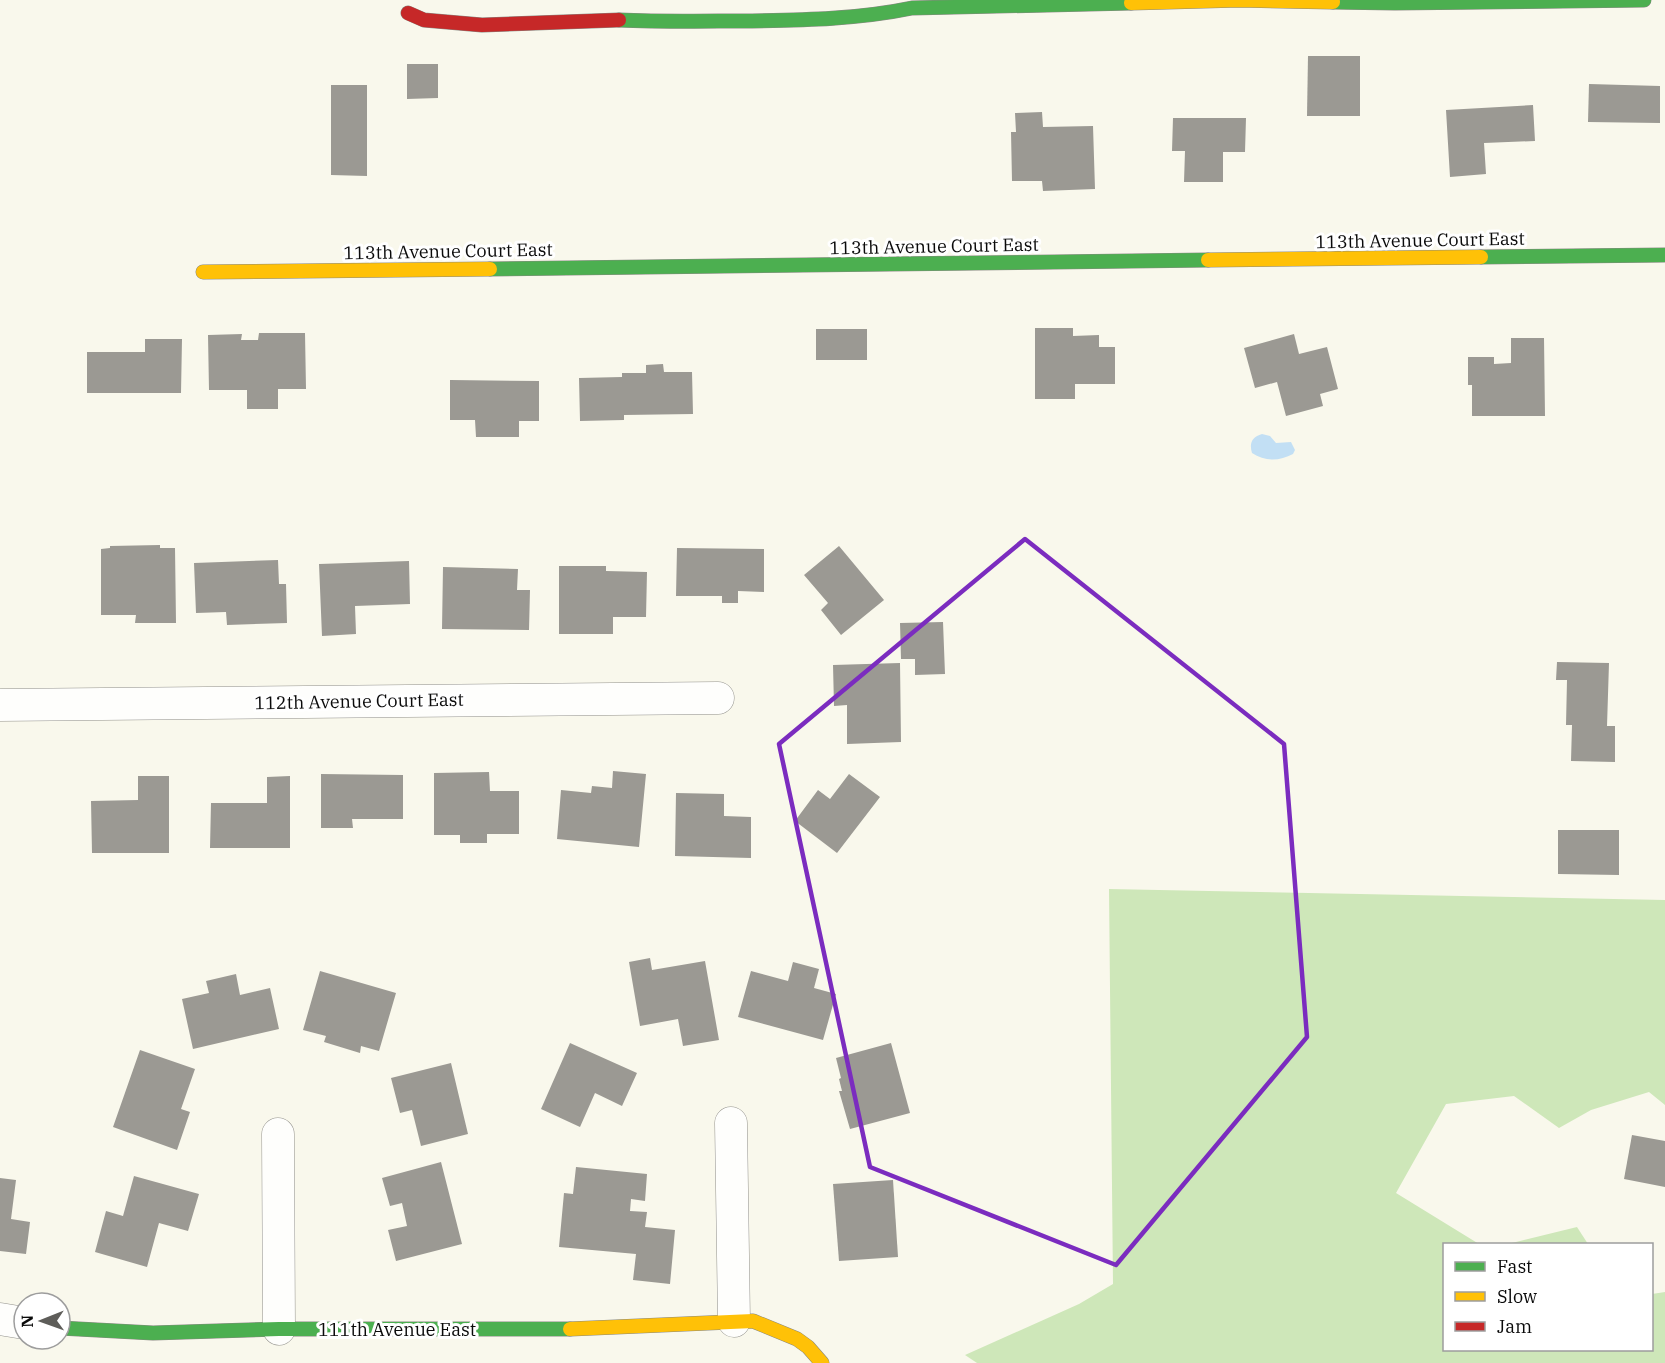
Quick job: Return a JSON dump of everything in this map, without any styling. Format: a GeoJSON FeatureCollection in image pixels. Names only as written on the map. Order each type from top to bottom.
{"type":"FeatureCollection","features":[{"type":"Feature","properties":{"kind":"street"},"geometry":{"type":"LineString","coordinates":[[408,13],[424,20],[482,25],[609,19],[666,22],[817,20],[888,13],[912,8],[1220,1],[1395,3],[1644,0]]}},
{"type":"Feature","properties":{"kind":"street","name":"113th Avenue Court East"},"geometry":{"type":"LineString","coordinates":[[203,272],[1665,255]]}},
{"type":"Feature","properties":{"kind":"street","name":"112th Avenue Court East"},"geometry":{"type":"LineString","coordinates":[[0,705],[718,698]]}},
{"type":"Feature","properties":{"kind":"street"},"geometry":{"type":"LineString","coordinates":[[731,1123],[734,1321]]}},
{"type":"Feature","properties":{"kind":"street"},"geometry":{"type":"LineString","coordinates":[[278,1134],[279,1329]]}},
{"type":"Feature","properties":{"kind":"street","name":"111th Avenue East"},"geometry":{"type":"LineString","coordinates":[[72,1329],[153,1333],[279,1329],[546,1330],[753,1321],[797,1339],[822,1363]]}},
{"type":"Feature","properties":{"kind":"highlighted area"},"geometry":{"type":"Polygon","coordinates":[[[1025,539],[1284,744],[1307,1037],[1116,1265],[870,1167],[779,744],[1025,539]]]}},
{"type":"Feature","properties":{"kind":"green space"},"geometry":{"type":"Polygon","coordinates":[[[1109,889],[1665,900],[1665,1105],[1649,1092],[1591,1110],[1559,1128],[1514,1096],[1446,1104],[1396,1193],[1477,1243],[1443,1243],[1443,1351],[1653,1351],[1653,1294],[1665,1292],[1665,1363],[977,1363],[965,1355],[1079,1304],[1113,1284],[1109,889]]]}},
{"type":"Feature","properties":{"kind":"green space"},"geometry":{"type":"Polygon","coordinates":[[[1577,1227],[1587,1243],[1512,1243],[1577,1227]]]}},
{"type":"Feature","properties":{"kind":"water"},"geometry":{"type":"Polygon","coordinates":[[[1262,434],[1270,436],[1276,443],[1291,442],[1295,450],[1293,454],[1272,460],[1252,453],[1252,441],[1262,434]]]}},
{"type":"Feature","properties":{"kind":"building"},"geometry":{"type":"Polygon","coordinates":[[[1308,56],[1360,56],[1360,116],[1307,116],[1308,56]]]}},
{"type":"Feature","properties":{"kind":"building"},"geometry":{"type":"Polygon","coordinates":[[[407,64],[438,64],[438,98],[407,99],[407,64]]]}},
{"type":"Feature","properties":{"kind":"building"},"geometry":{"type":"Polygon","coordinates":[[[1589,84],[1660,86],[1660,123],[1588,122],[1589,84]]]}},
{"type":"Feature","properties":{"kind":"building"},"geometry":{"type":"Polygon","coordinates":[[[331,85],[367,85],[367,176],[331,175],[331,85]]]}},
{"type":"Feature","properties":{"kind":"building"},"geometry":{"type":"Polygon","coordinates":[[[1533,105],[1535,141],[1484,143],[1486,174],[1450,177],[1446,110],[1533,105]]]}},
{"type":"Feature","properties":{"kind":"building"},"geometry":{"type":"Polygon","coordinates":[[[1042,112],[1043,127],[1093,126],[1095,189],[1043,191],[1042,181],[1012,181],[1011,132],[1016,132],[1015,113],[1042,112]]]}},
{"type":"Feature","properties":{"kind":"building"},"geometry":{"type":"Polygon","coordinates":[[[1173,118],[1246,118],[1245,152],[1223,152],[1223,182],[1184,182],[1185,151],[1172,151],[1173,118]]]}},
{"type":"Feature","properties":{"kind":"building"},"geometry":{"type":"Polygon","coordinates":[[[1035,328],[1073,328],[1073,336],[1099,335],[1099,347],[1115,347],[1115,384],[1075,384],[1075,399],[1035,399],[1035,328]]]}},
{"type":"Feature","properties":{"kind":"building"},"geometry":{"type":"Polygon","coordinates":[[[816,329],[867,329],[867,360],[816,360],[816,329]]]}},
{"type":"Feature","properties":{"kind":"building"},"geometry":{"type":"Polygon","coordinates":[[[259,333],[305,333],[306,389],[278,389],[278,409],[247,409],[247,390],[209,390],[208,335],[242,334],[241,340],[258,340],[259,333]]]}},
{"type":"Feature","properties":{"kind":"building"},"geometry":{"type":"Polygon","coordinates":[[[1294,334],[1299,354],[1327,347],[1338,389],[1320,394],[1323,406],[1286,416],[1277,382],[1255,388],[1244,348],[1294,334]]]}},
{"type":"Feature","properties":{"kind":"building"},"geometry":{"type":"Polygon","coordinates":[[[1511,338],[1544,338],[1545,416],[1472,416],[1472,385],[1468,385],[1468,357],[1494,357],[1494,364],[1511,363],[1511,338]]]}},
{"type":"Feature","properties":{"kind":"building"},"geometry":{"type":"Polygon","coordinates":[[[145,339],[182,339],[181,393],[87,393],[87,352],[145,352],[145,339]]]}},
{"type":"Feature","properties":{"kind":"building"},"geometry":{"type":"Polygon","coordinates":[[[663,364],[664,372],[692,372],[693,414],[624,415],[624,420],[580,421],[579,378],[622,377],[622,373],[646,373],[646,365],[663,364]]]}},
{"type":"Feature","properties":{"kind":"building"},"geometry":{"type":"Polygon","coordinates":[[[450,380],[539,381],[539,421],[519,421],[519,437],[476,437],[475,420],[450,420],[450,380]]]}},
{"type":"Feature","properties":{"kind":"building"},"geometry":{"type":"Polygon","coordinates":[[[160,545],[160,548],[175,548],[176,623],[135,623],[136,615],[101,615],[101,549],[110,548],[110,546],[160,545]]]}},
{"type":"Feature","properties":{"kind":"building"},"geometry":{"type":"Polygon","coordinates":[[[839,546],[884,600],[841,635],[821,610],[828,603],[804,575],[839,546]]]}},
{"type":"Feature","properties":{"kind":"building"},"geometry":{"type":"Polygon","coordinates":[[[677,548],[764,549],[764,592],[738,591],[738,603],[722,603],[722,596],[676,596],[677,548]]]}},
{"type":"Feature","properties":{"kind":"building"},"geometry":{"type":"Polygon","coordinates":[[[278,560],[279,584],[286,584],[287,623],[227,625],[226,612],[196,613],[194,563],[278,560]]]}},
{"type":"Feature","properties":{"kind":"building"},"geometry":{"type":"Polygon","coordinates":[[[409,561],[410,604],[355,606],[356,634],[322,636],[319,564],[409,561]]]}},
{"type":"Feature","properties":{"kind":"building"},"geometry":{"type":"Polygon","coordinates":[[[559,566],[606,566],[606,571],[647,572],[646,617],[613,617],[613,634],[559,634],[559,566]]]}},
{"type":"Feature","properties":{"kind":"building"},"geometry":{"type":"Polygon","coordinates":[[[443,567],[518,569],[517,590],[530,590],[529,630],[442,629],[443,567]]]}},
{"type":"Feature","properties":{"kind":"building"},"geometry":{"type":"Polygon","coordinates":[[[943,622],[945,674],[915,675],[915,659],[901,659],[900,623],[943,622]]]}},
{"type":"Feature","properties":{"kind":"building"},"geometry":{"type":"Polygon","coordinates":[[[1557,662],[1609,663],[1607,726],[1615,726],[1615,762],[1571,761],[1572,725],[1566,725],[1567,680],[1556,680],[1557,662]]]}},
{"type":"Feature","properties":{"kind":"building"},"geometry":{"type":"Polygon","coordinates":[[[900,663],[901,742],[847,744],[847,705],[834,706],[833,665],[900,663]]]}},
{"type":"Feature","properties":{"kind":"building"},"geometry":{"type":"Polygon","coordinates":[[[613,771],[646,774],[639,847],[557,839],[561,790],[591,793],[592,786],[612,788],[613,771]]]}},
{"type":"Feature","properties":{"kind":"building"},"geometry":{"type":"Polygon","coordinates":[[[489,772],[490,791],[519,791],[519,834],[487,834],[487,843],[460,843],[460,835],[434,835],[434,773],[489,772]]]}},
{"type":"Feature","properties":{"kind":"building"},"geometry":{"type":"Polygon","coordinates":[[[321,774],[403,775],[403,819],[352,819],[353,828],[321,828],[321,774]]]}},
{"type":"Feature","properties":{"kind":"building"},"geometry":{"type":"Polygon","coordinates":[[[849,774],[880,797],[837,853],[795,821],[818,790],[830,799],[849,774]]]}},
{"type":"Feature","properties":{"kind":"building"},"geometry":{"type":"Polygon","coordinates":[[[138,776],[169,776],[169,853],[92,853],[91,801],[138,800],[138,776]]]}},
{"type":"Feature","properties":{"kind":"building"},"geometry":{"type":"Polygon","coordinates":[[[290,776],[290,848],[210,848],[211,803],[267,803],[267,777],[290,776]]]}},
{"type":"Feature","properties":{"kind":"building"},"geometry":{"type":"Polygon","coordinates":[[[676,793],[724,794],[724,816],[751,817],[751,858],[675,856],[676,793]]]}},
{"type":"Feature","properties":{"kind":"building"},"geometry":{"type":"Polygon","coordinates":[[[1558,830],[1619,830],[1619,875],[1558,874],[1558,830]]]}},
{"type":"Feature","properties":{"kind":"building"},"geometry":{"type":"Polygon","coordinates":[[[650,958],[652,970],[705,961],[719,1040],[683,1046],[678,1019],[640,1026],[629,962],[650,958]]]}},
{"type":"Feature","properties":{"kind":"building"},"geometry":{"type":"Polygon","coordinates":[[[793,962],[819,969],[814,988],[836,994],[823,1040],[738,1017],[751,971],[788,981],[793,962]]]}},
{"type":"Feature","properties":{"kind":"building"},"geometry":{"type":"Polygon","coordinates":[[[320,971],[396,993],[379,1051],[361,1046],[360,1053],[324,1042],[326,1036],[303,1030],[320,971]]]}},
{"type":"Feature","properties":{"kind":"building"},"geometry":{"type":"Polygon","coordinates":[[[236,974],[240,995],[270,988],[279,1029],[193,1049],[182,999],[209,993],[206,981],[236,974]]]}},
{"type":"Feature","properties":{"kind":"building"},"geometry":{"type":"Polygon","coordinates":[[[570,1043],[637,1073],[622,1106],[595,1093],[580,1127],[541,1109],[570,1043]]]}},
{"type":"Feature","properties":{"kind":"building"},"geometry":{"type":"Polygon","coordinates":[[[891,1043],[910,1113],[850,1129],[839,1091],[842,1091],[839,1079],[841,1078],[836,1058],[891,1043]]]}},
{"type":"Feature","properties":{"kind":"building"},"geometry":{"type":"Polygon","coordinates":[[[140,1050],[195,1069],[181,1109],[190,1112],[177,1150],[113,1127],[140,1050]]]}},
{"type":"Feature","properties":{"kind":"building"},"geometry":{"type":"Polygon","coordinates":[[[451,1063],[468,1134],[421,1146],[412,1110],[400,1113],[391,1078],[451,1063]]]}},
{"type":"Feature","properties":{"kind":"building"},"geometry":{"type":"Polygon","coordinates":[[[1632,1135],[1665,1141],[1665,1187],[1624,1179],[1632,1135]]]}},
{"type":"Feature","properties":{"kind":"building"},"geometry":{"type":"Polygon","coordinates":[[[441,1162],[462,1244],[396,1261],[388,1230],[407,1226],[402,1203],[390,1206],[382,1178],[441,1162]]]}},
{"type":"Feature","properties":{"kind":"building"},"geometry":{"type":"Polygon","coordinates":[[[576,1167],[647,1174],[645,1201],[631,1199],[630,1211],[647,1212],[645,1227],[675,1230],[670,1284],[633,1280],[636,1254],[559,1247],[564,1193],[573,1194],[576,1167]]]}},
{"type":"Feature","properties":{"kind":"building"},"geometry":{"type":"Polygon","coordinates":[[[134,1176],[199,1194],[188,1231],[159,1223],[147,1267],[95,1252],[106,1211],[123,1216],[134,1176]]]}},
{"type":"Feature","properties":{"kind":"building"},"geometry":{"type":"Polygon","coordinates":[[[0,1178],[16,1180],[11,1219],[30,1222],[26,1254],[0,1251],[0,1178]]]}},
{"type":"Feature","properties":{"kind":"building"},"geometry":{"type":"Polygon","coordinates":[[[893,1180],[898,1257],[839,1261],[833,1184],[893,1180]]]}},
{"type":"Feature","properties":{"kind":"traffic: fast"},"geometry":{"type":"LineString","coordinates":[[1333,2],[1644,0]]}},
{"type":"Feature","properties":{"kind":"traffic: fast"},"geometry":{"type":"LineString","coordinates":[[619,20],[792,20],[852,17],[912,8],[1131,3]]}},
{"type":"Feature","properties":{"kind":"traffic: fast"},"geometry":{"type":"LineString","coordinates":[[1481,257],[1665,255]]}},
{"type":"Feature","properties":{"kind":"traffic: fast"},"geometry":{"type":"LineString","coordinates":[[490,269],[1208,260]]}},
{"type":"Feature","properties":{"kind":"traffic: fast"},"geometry":{"type":"LineString","coordinates":[[72,1329],[153,1333],[279,1329],[570,1329]]}},
{"type":"Feature","properties":{"kind":"traffic: slow"},"geometry":{"type":"LineString","coordinates":[[1131,3],[1239,0],[1333,2]]}},
{"type":"Feature","properties":{"kind":"traffic: slow"},"geometry":{"type":"LineString","coordinates":[[1208,260],[1481,257]]}},
{"type":"Feature","properties":{"kind":"traffic: slow"},"geometry":{"type":"LineString","coordinates":[[203,272],[490,269]]}},
{"type":"Feature","properties":{"kind":"traffic: slow"},"geometry":{"type":"LineString","coordinates":[[570,1329],[753,1321],[797,1339],[808,1347],[822,1363]]}},
{"type":"Feature","properties":{"kind":"traffic: jam"},"geometry":{"type":"LineString","coordinates":[[408,13],[424,20],[482,25],[619,20]]}}]}
